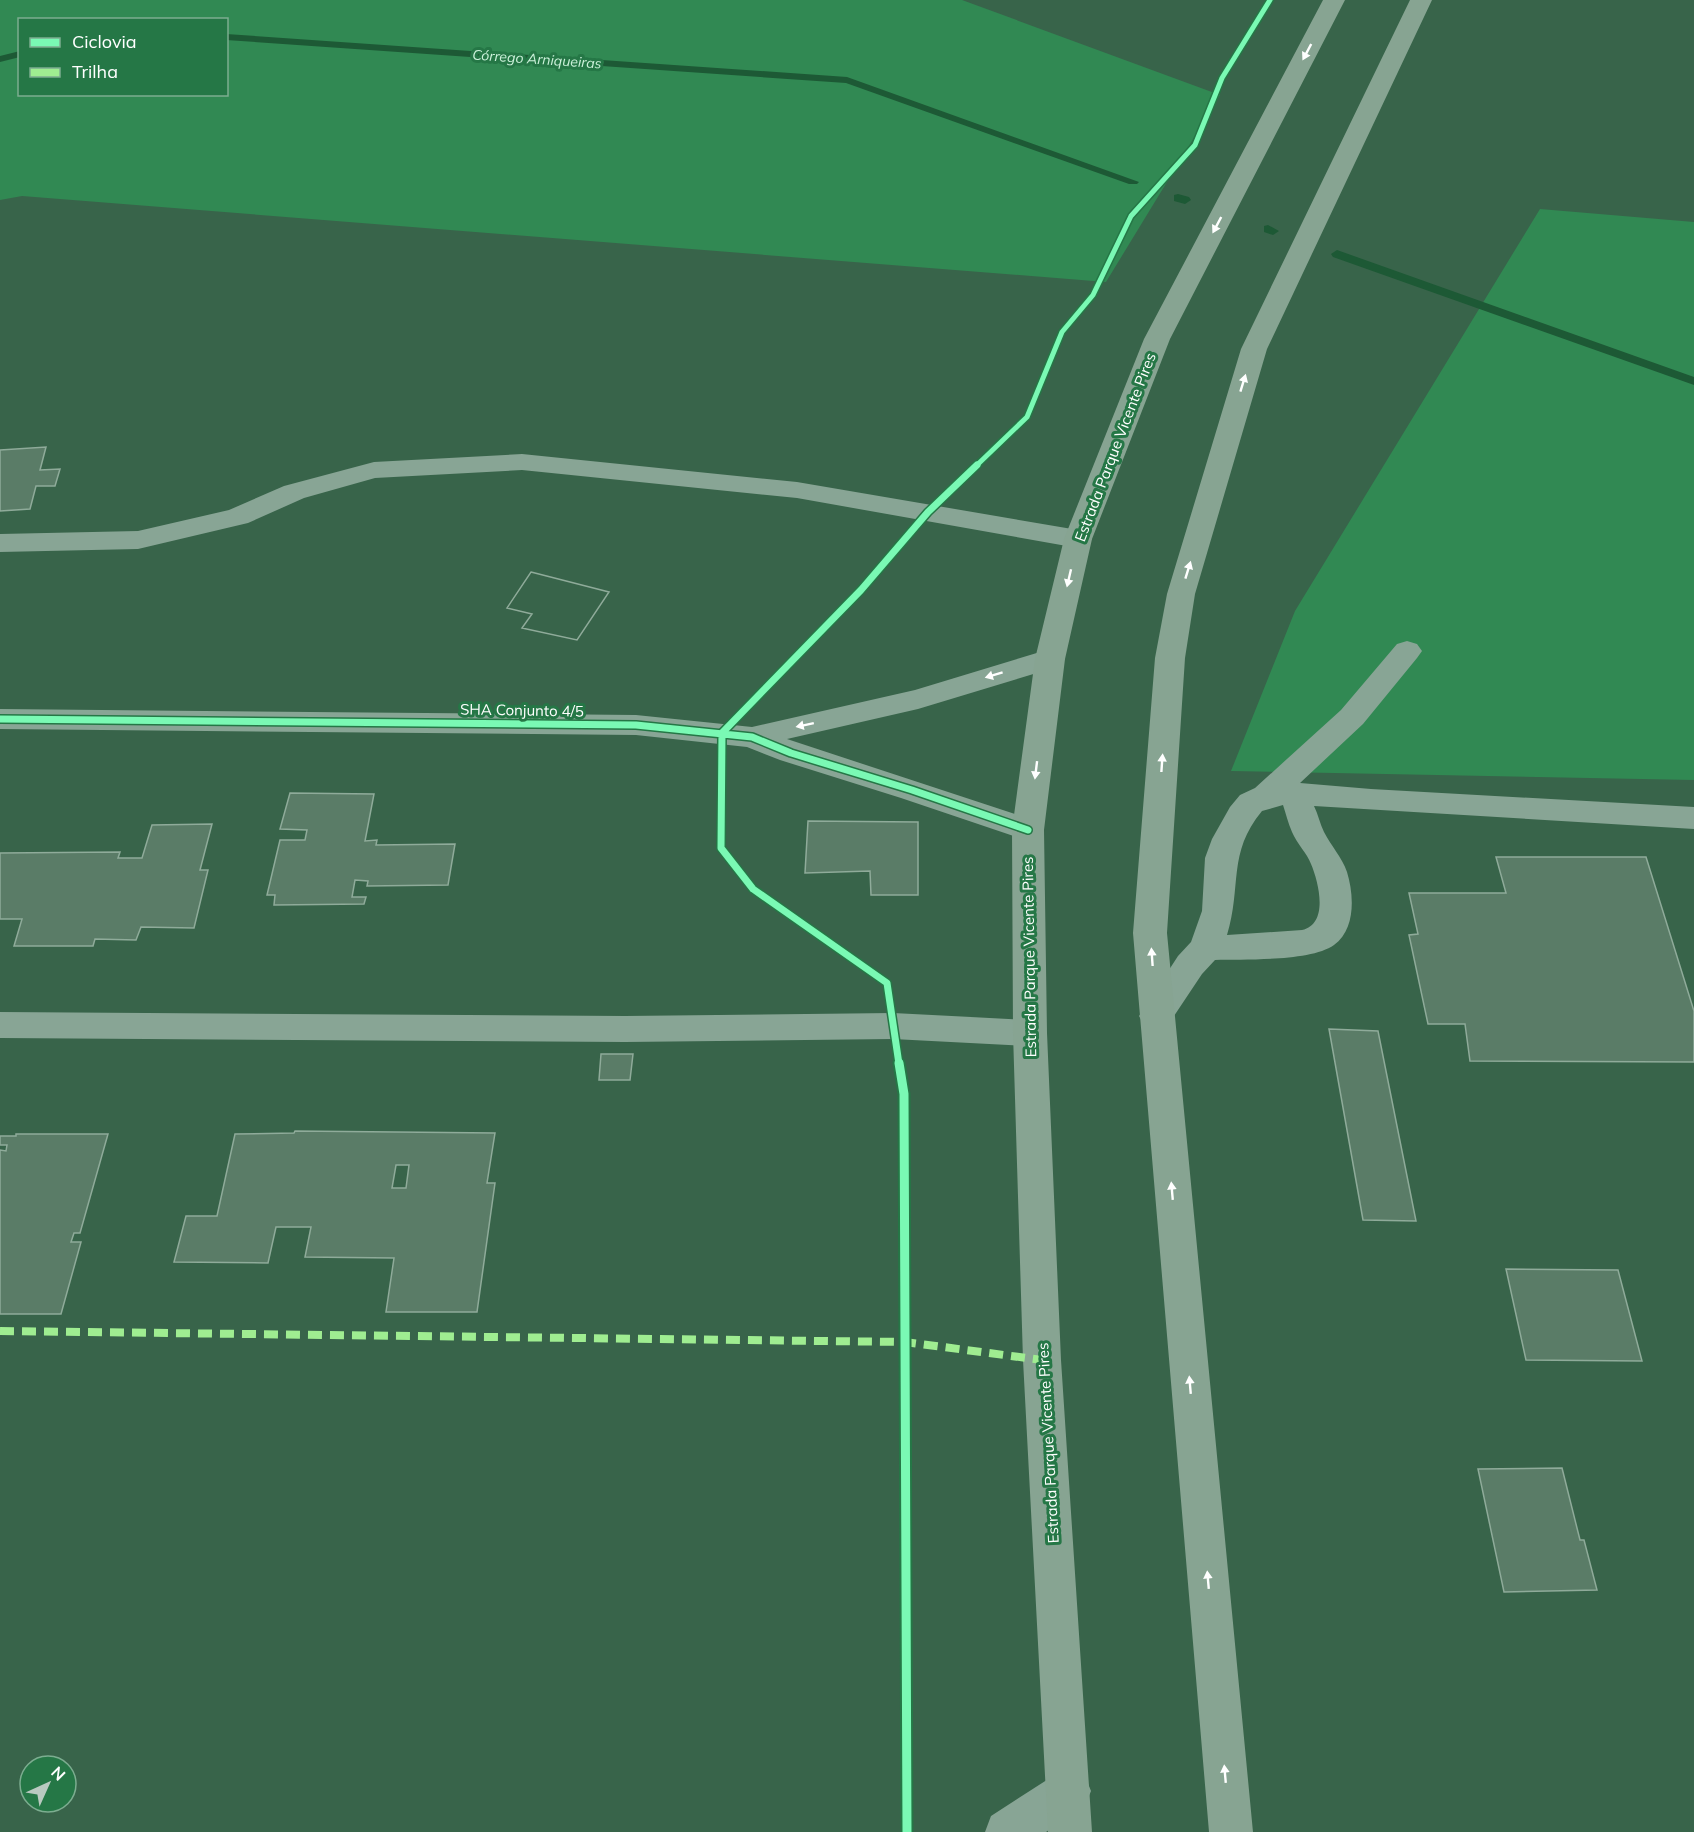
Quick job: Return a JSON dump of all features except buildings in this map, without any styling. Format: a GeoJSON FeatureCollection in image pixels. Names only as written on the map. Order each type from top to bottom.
{"type":"FeatureCollection","features":[{"type":"Feature","properties":{"kind":"main road","name":"Estrada Parque Vicente Pires"},"geometry":{"type":"LineString","coordinates":[[1069,1811],[1042,1360],[1030,1032],[1028,830],[1050,659],[1078,539],[1157,339],[1334,0]]}},
{"type":"Feature","properties":{"kind":"main road"},"geometry":{"type":"LineString","coordinates":[[1231,1832],[1150,933],[1170,658],[1181,594],[1254,349],[1421,0]]}},
{"type":"Feature","properties":{"kind":"street"},"geometry":{"type":"LineString","coordinates":[[0,543],[138,540],[238,517],[294,492],[374,470],[522,462],[797,490],[1078,539]]}},
{"type":"Feature","properties":{"kind":"street"},"geometry":{"type":"LineString","coordinates":[[1280,794],[1352,717],[1407,651]]}},
{"type":"Feature","properties":{"kind":"street","name":"SHA Conjunto 4/5"},"geometry":{"type":"LineString","coordinates":[[752,737],[918,699],[1050,659]]}},
{"type":"Feature","properties":{"kind":"street","name":"SHA Conjunto 4/5"},"geometry":{"type":"LineString","coordinates":[[0,719],[636,725],[752,737],[791,753],[912,790],[1028,830]]}},
{"type":"Feature","properties":{"kind":"street"},"geometry":{"type":"LineString","coordinates":[[1156,1016],[1190,965],[1206,948],[1218,911],[1221,858],[1241,815],[1251,803],[1280,794],[1694,818]]}},
{"type":"Feature","properties":{"kind":"street"},"geometry":{"type":"LineString","coordinates":[[1206,948],[1303,944],[1322,937],[1331,923],[1337,905],[1334,884],[1326,861],[1309,833],[1280,794]]}},
{"type":"Feature","properties":{"kind":"street"},"geometry":{"type":"LineString","coordinates":[[0,1025],[613,1029],[893,1026],[1030,1032]]}},
{"type":"Feature","properties":{"kind":"street"},"geometry":{"type":"LineString","coordinates":[[1007,1832],[1069,1811]]}},
{"type":"Feature","properties":{"kind":"green space"},"geometry":{"type":"Polygon","coordinates":[[[0,0],[962,0],[1220,95],[1106,282],[22,196],[0,200],[0,0]]]}},
{"type":"Feature","properties":{"kind":"green space"},"geometry":{"type":"Polygon","coordinates":[[[1540,209],[1694,222],[1694,780],[1231,771],[1295,611],[1540,209]]]}},
{"type":"Feature","properties":{"kind":"waterway","name":"Córrego Arniqueiras"},"geometry":{"type":"LineString","coordinates":[[228,37],[847,80],[1133,182]]}},
{"type":"Feature","properties":{"kind":"waterway","name":"Córrego Arniqueiras"},"geometry":{"type":"LineString","coordinates":[[0,59],[18,54]]}},
{"type":"Feature","properties":{"kind":"waterway"},"geometry":{"type":"LineString","coordinates":[[1178,198],[1185,200]]}},
{"type":"Feature","properties":{"kind":"waterway"},"geometry":{"type":"LineString","coordinates":[[1268,229],[1273,231]]}},
{"type":"Feature","properties":{"kind":"waterway"},"geometry":{"type":"LineString","coordinates":[[1337,254],[1694,381]]}},
{"type":"Feature","properties":{"kind":"marked path"},"geometry":{"type":"LineString","coordinates":[[0,1331],[905,1342],[1042,1360]]}},
{"type":"Feature","properties":{"kind":"cycle path"},"geometry":{"type":"LineString","coordinates":[[907,1832],[904,1094],[887,983],[753,889],[721,848],[722,733],[861,590],[928,512],[1027,417],[1062,332],[1093,295],[1131,216],[1195,145],[1222,78],[1270,0]]}},
{"type":"Feature","properties":{"kind":"cycle path"},"geometry":{"type":"LineString","coordinates":[[0,719],[636,725],[752,737],[791,753],[912,790],[1028,830]]}}]}
